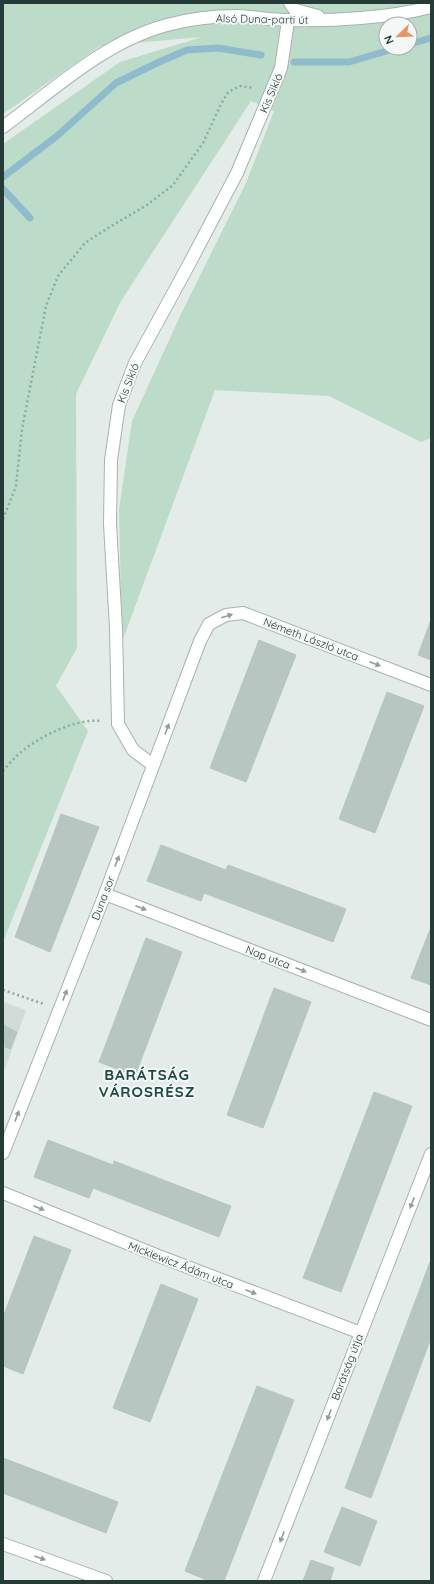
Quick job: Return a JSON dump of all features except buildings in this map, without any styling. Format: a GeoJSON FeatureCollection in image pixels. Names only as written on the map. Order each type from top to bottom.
{"type":"FeatureCollection","features":[{"type":"Feature","properties":{"kind":"street"},"geometry":{"type":"LineString","coordinates":[[290,3],[295,10],[328,19]]}},
{"type":"Feature","properties":{"kind":"street","name":"Alsó Duna-parti út"},"geometry":{"type":"LineString","coordinates":[[3,127],[89,63],[124,41],[166,26],[205,18],[238,16],[288,20],[328,19],[414,12],[431,7]]}},
{"type":"Feature","properties":{"kind":"street","name":"Kis Sikló"},"geometry":{"type":"LineString","coordinates":[[153,766],[133,750],[118,724],[116,628],[110,516],[111,460],[119,405],[135,363],[237,173],[265,104],[282,68],[288,20]]}},
{"type":"Feature","properties":{"kind":"street","name":"Németh László utca"},"geometry":{"type":"LineString","coordinates":[[200,641],[209,624],[226,615],[243,613],[431,685]]}},
{"type":"Feature","properties":{"kind":"street","name":"Duna sor"},"geometry":{"type":"LineString","coordinates":[[3,1152],[105,894],[200,641]]}},
{"type":"Feature","properties":{"kind":"street","name":"Nap utca"},"geometry":{"type":"LineString","coordinates":[[105,894],[431,1020]]}},
{"type":"Feature","properties":{"kind":"street","name":"Barátság útja"},"geometry":{"type":"LineString","coordinates":[[264,1581],[361,1333],[426,1180],[431,1154]]}},
{"type":"Feature","properties":{"kind":"street","name":"Mickiewicz Ádám utca"},"geometry":{"type":"LineString","coordinates":[[3,1193],[156,1255],[361,1333]]}},
{"type":"Feature","properties":{"kind":"street"},"geometry":{"type":"LineString","coordinates":[[3,1544],[106,1581]]}},
{"type":"Feature","properties":{"kind":"path"},"geometry":{"type":"LineString","coordinates":[[3,519],[16,486],[22,429],[46,306],[58,276],[85,244],[108,228],[147,205],[172,185],[202,143],[228,92],[240,86],[254,88],[265,104]]}},
{"type":"Feature","properties":{"kind":"path"},"geometry":{"type":"LineString","coordinates":[[3,771],[20,753],[47,735],[67,726],[86,720],[100,720],[118,724]]}},
{"type":"Feature","properties":{"kind":"path"},"geometry":{"type":"LineString","coordinates":[[3,990],[46,1005]]}},
{"type":"Feature","properties":{"kind":"shaded area"},"geometry":{"type":"Polygon","coordinates":[[[3,1002],[26,1010],[5,1069],[3,1068],[3,1002]]]}},
{"type":"Feature","properties":{"kind":"green space"},"geometry":{"type":"Polygon","coordinates":[[[3,3],[431,3],[431,438],[421,442],[329,396],[215,390],[122,642],[119,510],[132,421],[181,314],[246,183],[274,111],[251,101],[121,301],[76,394],[77,648],[56,686],[88,731],[3,942],[3,144],[120,62],[202,37],[100,46],[3,114],[3,3]]]}},
{"type":"Feature","properties":{"kind":"waterway"},"geometry":{"type":"LineString","coordinates":[[418,42],[431,38]]}},
{"type":"Feature","properties":{"kind":"waterway"},"geometry":{"type":"LineString","coordinates":[[3,177],[57,136],[116,83],[159,62],[187,50],[218,48],[261,55]]}},
{"type":"Feature","properties":{"kind":"waterway"},"geometry":{"type":"LineString","coordinates":[[294,62],[349,62],[378,54]]}},
{"type":"Feature","properties":{"kind":"waterway"},"geometry":{"type":"LineString","coordinates":[[3,189],[30,218]]}},
{"type":"Feature","properties":{"kind":"district","name":"BARÁTSÁG VÁROSRÉSZ"},"geometry":{"type":"Point","coordinates":[147,1082]}}]}
